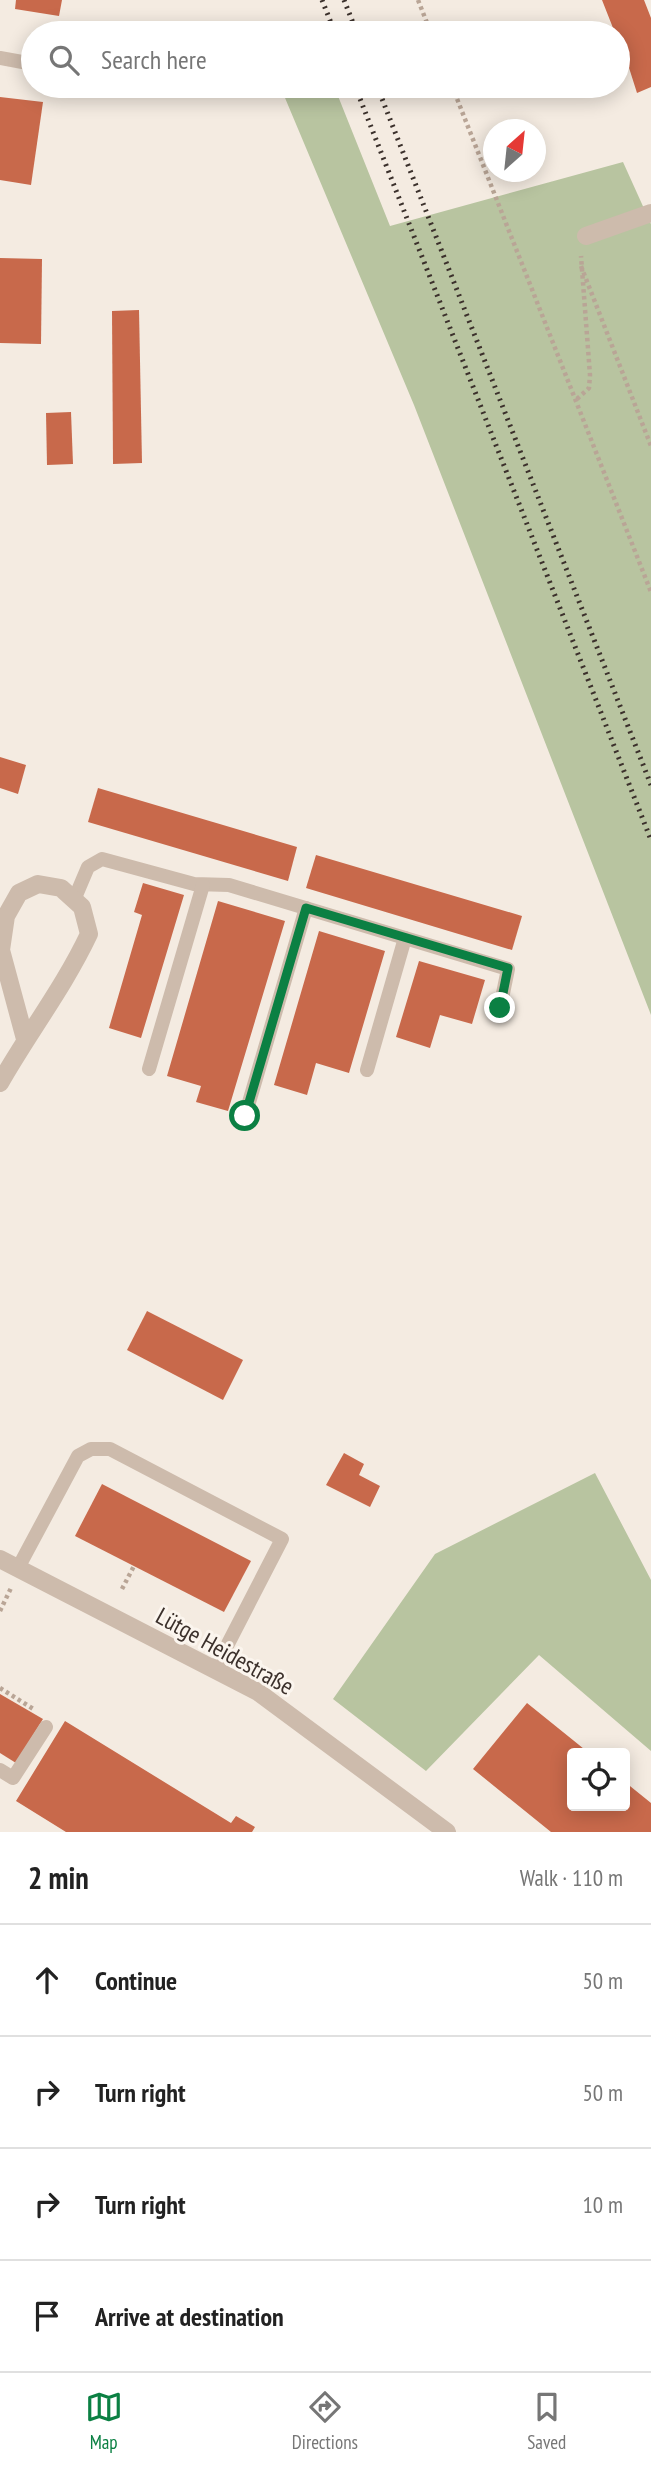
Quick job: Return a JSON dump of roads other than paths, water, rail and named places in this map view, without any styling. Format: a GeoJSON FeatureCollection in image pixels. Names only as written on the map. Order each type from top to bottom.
{"type":"FeatureCollection","features":[{"type":"Feature","properties":{"kind":"street"},"geometry":{"type":"LineString","coordinates":[[586,236],[651,213]]}},
{"type":"Feature","properties":{"kind":"street"},"geometry":{"type":"LineString","coordinates":[[0,1083],[25,1039],[69,975],[89,934],[82,907],[61,888],[38,884],[19,894],[6,916],[1,950],[25,1039]]}},
{"type":"Feature","properties":{"kind":"street","name":"Lütge Heidestraße"},"geometry":{"type":"LineString","coordinates":[[0,1559],[258,1692],[447,1832]]}},
{"type":"Feature","properties":{"kind":"lane"},"geometry":{"type":"LineString","coordinates":[[0,58],[21,62]]}},
{"type":"Feature","properties":{"kind":"lane"},"geometry":{"type":"LineString","coordinates":[[74,900],[88,867],[102,859],[202,885],[229,885],[508,968],[500,1008]]}},
{"type":"Feature","properties":{"kind":"lane"},"geometry":{"type":"LineString","coordinates":[[149,1069],[202,885]]}},
{"type":"Feature","properties":{"kind":"lane"},"geometry":{"type":"LineString","coordinates":[[245,1116],[306,908]]}},
{"type":"Feature","properties":{"kind":"lane"},"geometry":{"type":"LineString","coordinates":[[367,1070],[405,938]]}},
{"type":"Feature","properties":{"kind":"lane"},"geometry":{"type":"LineString","coordinates":[[18,1568],[78,1456],[91,1449],[110,1449],[282,1539],[215,1669]]}},
{"type":"Feature","properties":{"kind":"lane"},"geometry":{"type":"LineString","coordinates":[[0,1770],[13,1779],[46,1727]]}},
{"type":"Feature","properties":{"kind":"railway"},"geometry":{"type":"LineString","coordinates":[[322,0],[330,21]]}},
{"type":"Feature","properties":{"kind":"railway"},"geometry":{"type":"LineString","coordinates":[[344,0],[352,21]]}},
{"type":"Feature","properties":{"kind":"railway"},"geometry":{"type":"LineString","coordinates":[[360,98],[651,840]]}},
{"type":"Feature","properties":{"kind":"railway"},"geometry":{"type":"LineString","coordinates":[[382,98],[651,785]]}}]}
